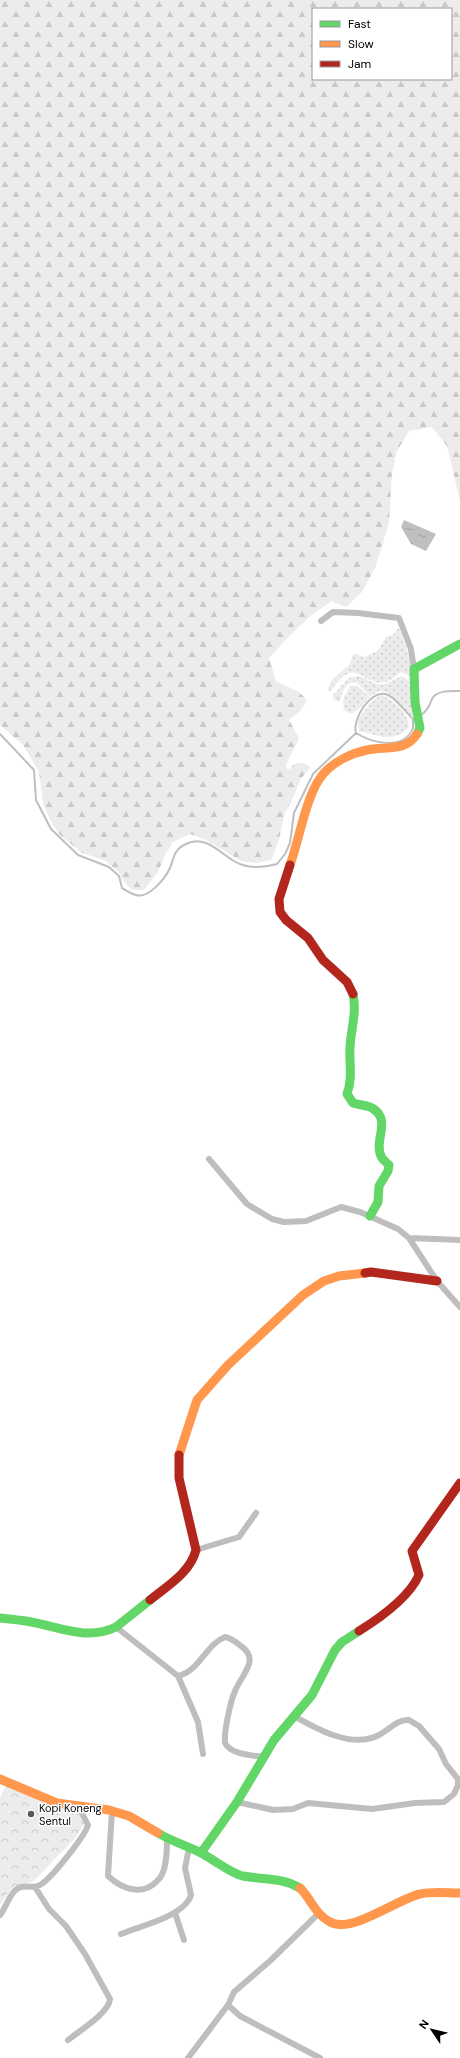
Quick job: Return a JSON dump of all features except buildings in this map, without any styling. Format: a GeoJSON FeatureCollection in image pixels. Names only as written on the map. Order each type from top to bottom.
{"type":"FeatureCollection","features":[{"type":"Feature","properties":{"kind":"street"},"geometry":{"type":"LineString","coordinates":[[320,621],[333,612],[358,612],[399,618],[411,649],[414,669],[415,702],[418,716],[419,732],[412,742],[392,749],[364,751],[349,757],[324,772],[316,784],[310,800],[301,834],[279,898],[279,910],[284,919],[306,936],[323,960],[346,983],[352,993],[355,1016],[350,1047],[352,1080],[347,1094],[353,1103],[371,1107],[379,1114],[384,1130],[381,1143],[382,1157],[388,1165],[388,1171],[380,1186],[381,1194],[379,1201],[370,1216]]}},
{"type":"Feature","properties":{"kind":"street"},"geometry":{"type":"LineString","coordinates":[[414,669],[460,644]]}},
{"type":"Feature","properties":{"kind":"street"},"geometry":{"type":"LineString","coordinates":[[209,1159],[247,1204],[272,1219],[284,1222],[306,1222],[341,1207],[351,1208],[398,1229],[409,1238],[437,1281],[460,1307]]}},
{"type":"Feature","properties":{"kind":"street"},"geometry":{"type":"LineString","coordinates":[[409,1238],[460,1240]]}},
{"type":"Feature","properties":{"kind":"street"},"geometry":{"type":"LineString","coordinates":[[0,1618],[32,1622],[59,1630],[83,1634],[102,1632],[116,1627],[183,1573],[192,1562],[196,1550],[178,1466],[182,1446],[197,1400],[213,1381],[282,1314],[310,1290],[324,1281],[351,1274],[371,1272],[437,1281]]}},
{"type":"Feature","properties":{"kind":"street"},"geometry":{"type":"LineString","coordinates":[[201,1853],[237,1802],[274,1740],[312,1695],[330,1659],[342,1642],[381,1617],[414,1584],[419,1575],[412,1551],[460,1483]]}},
{"type":"Feature","properties":{"kind":"street"},"geometry":{"type":"LineString","coordinates":[[196,1550],[239,1537],[256,1513]]}},
{"type":"Feature","properties":{"kind":"street"},"geometry":{"type":"LineString","coordinates":[[116,1627],[178,1676],[198,1722],[203,1754]]}},
{"type":"Feature","properties":{"kind":"street"},"geometry":{"type":"LineString","coordinates":[[178,1676],[191,1670],[218,1641],[225,1637],[230,1638],[246,1650],[249,1655],[249,1666],[233,1697],[225,1743],[229,1748],[236,1752],[264,1757]]}},
{"type":"Feature","properties":{"kind":"street"},"geometry":{"type":"LineString","coordinates":[[237,1802],[273,1810],[293,1809],[308,1803],[372,1809],[415,1802],[444,1802],[451,1797],[458,1785],[458,1779],[446,1764],[440,1749],[419,1726],[409,1720],[393,1725],[378,1735],[362,1738],[348,1738],[331,1736],[294,1716]]}},
{"type":"Feature","properties":{"kind":"street"},"geometry":{"type":"LineString","coordinates":[[0,1779],[42,1798],[57,1803],[112,1811],[129,1816],[167,1838],[201,1853],[242,1876],[278,1879],[296,1886],[305,1893],[318,1914],[331,1923],[348,1925],[403,1899],[422,1893],[460,1893]]}},
{"type":"Feature","properties":{"kind":"street"},"geometry":{"type":"LineString","coordinates":[[0,1915],[17,1888],[35,1887],[45,1882],[86,1833],[88,1825],[87,1820],[79,1807]]}},
{"type":"Feature","properties":{"kind":"street"},"geometry":{"type":"LineString","coordinates":[[112,1811],[108,1876],[123,1887],[131,1890],[144,1890],[159,1880],[167,1858],[167,1838]]}},
{"type":"Feature","properties":{"kind":"street"},"geometry":{"type":"LineString","coordinates":[[121,1934],[175,1913],[186,1904],[191,1894],[185,1868],[189,1848]]}},
{"type":"Feature","properties":{"kind":"street"},"geometry":{"type":"LineString","coordinates":[[35,1887],[49,1909],[66,1926],[85,1954],[110,1999],[109,2004],[103,2012],[68,2040]]}},
{"type":"Feature","properties":{"kind":"street"},"geometry":{"type":"LineString","coordinates":[[175,1913],[184,1940]]}},
{"type":"Feature","properties":{"kind":"street"},"geometry":{"type":"LineString","coordinates":[[188,2058],[228,2005],[234,1992],[271,1960],[318,1914]]}},
{"type":"Feature","properties":{"kind":"street"},"geometry":{"type":"LineString","coordinates":[[228,2005],[240,2016],[320,2058]]}},
{"type":"Feature","properties":{"kind":"green space"},"geometry":{"type":"Polygon","coordinates":[[[0,0],[460,0],[460,501],[447,446],[432,427],[409,431],[397,451],[392,473],[389,523],[375,568],[362,592],[346,607],[332,601],[323,607],[298,627],[269,658],[276,681],[299,692],[307,700],[301,710],[289,720],[299,738],[286,765],[287,769],[290,769],[294,765],[300,763],[308,765],[310,768],[300,780],[285,813],[278,843],[271,860],[257,863],[241,861],[206,840],[190,834],[173,842],[165,855],[158,872],[144,890],[132,890],[124,882],[118,871],[104,860],[82,853],[60,835],[50,820],[43,803],[39,772],[23,745],[0,725],[0,0]]]}},
{"type":"Feature","properties":{"kind":"green space"},"geometry":{"type":"Polygon","coordinates":[[[399,627],[410,658],[412,678],[401,672],[385,682],[377,682],[359,674],[347,674],[339,680],[330,692],[328,688],[332,680],[350,664],[354,653],[364,657],[378,651],[386,637],[394,634],[399,627]]]}},
{"type":"Feature","properties":{"kind":"green space"},"geometry":{"type":"Polygon","coordinates":[[[360,676],[382,685],[402,676],[412,683],[413,716],[408,714],[391,695],[380,691],[370,696],[356,682],[352,682],[345,688],[340,702],[334,700],[332,696],[349,678],[360,676]]]}},
{"type":"Feature","properties":{"kind":"green space"},"geometry":{"type":"Polygon","coordinates":[[[350,686],[357,686],[370,697],[360,708],[351,714],[344,710],[343,700],[350,686]]]}},
{"type":"Feature","properties":{"kind":"green space"},"geometry":{"type":"Polygon","coordinates":[[[381,695],[400,707],[408,722],[409,727],[397,736],[384,737],[359,731],[358,720],[371,702],[381,695]]]}},
{"type":"Feature","properties":{"kind":"green space"},"geometry":{"type":"Polygon","coordinates":[[[6,1785],[80,1814],[85,1823],[75,1838],[34,1881],[11,1889],[0,1905],[0,1798],[6,1785]]]}},
{"type":"Feature","properties":{"kind":"water"},"geometry":{"type":"Polygon","coordinates":[[[404,520],[436,534],[426,551],[411,544],[401,527],[404,520]]]}},
{"type":"Feature","properties":{"kind":"waterway"},"geometry":{"type":"LineString","coordinates":[[421,715],[427,710],[432,699],[437,694],[460,691]]}},
{"type":"Feature","properties":{"kind":"waterway"},"geometry":{"type":"LineString","coordinates":[[356,733],[355,727],[363,707],[368,701],[379,694],[389,695],[413,719]]}},
{"type":"Feature","properties":{"kind":"waterway"},"geometry":{"type":"LineString","coordinates":[[0,734],[34,770],[36,800],[51,829],[78,855],[109,867],[119,876],[122,888],[132,894],[141,895],[146,894],[156,887],[168,872],[179,848],[194,841],[208,844],[234,861],[245,866],[258,867],[277,864],[285,854],[290,843],[294,813],[313,774],[356,733],[370,740],[387,743],[395,742],[403,740],[409,735],[413,728],[413,719],[416,718]]}},
{"type":"Feature","properties":{"kind":"traffic: fast"},"geometry":{"type":"LineString","coordinates":[[417,734],[420,728],[415,702],[414,669],[460,644]]}},
{"type":"Feature","properties":{"kind":"traffic: fast"},"geometry":{"type":"LineString","coordinates":[[353,994],[354,1014],[350,1047],[350,1082],[347,1094],[353,1103],[370,1107],[378,1113],[382,1125],[379,1145],[380,1152],[382,1158],[389,1165],[388,1171],[379,1186],[378,1202],[370,1216]]}},
{"type":"Feature","properties":{"kind":"traffic: fast"},"geometry":{"type":"LineString","coordinates":[[0,1618],[27,1621],[74,1632],[95,1633],[116,1627],[150,1600]]}},
{"type":"Feature","properties":{"kind":"traffic: fast"},"geometry":{"type":"LineString","coordinates":[[201,1853],[237,1802],[274,1740],[312,1695],[335,1650],[342,1642],[359,1631]]}},
{"type":"Feature","properties":{"kind":"traffic: fast"},"geometry":{"type":"LineString","coordinates":[[158,1833],[203,1854],[228,1870],[239,1875],[279,1880],[293,1884],[300,1888]]}},
{"type":"Feature","properties":{"kind":"traffic: slow"},"geometry":{"type":"LineString","coordinates":[[290,865],[312,792],[324,773],[338,761],[350,755],[367,750],[401,746],[407,744],[417,734]]}},
{"type":"Feature","properties":{"kind":"traffic: slow"},"geometry":{"type":"LineString","coordinates":[[179,1455],[197,1400],[228,1365],[303,1295],[324,1281],[339,1276],[365,1273]]}},
{"type":"Feature","properties":{"kind":"traffic: slow"},"geometry":{"type":"LineString","coordinates":[[0,1779],[57,1803],[109,1810],[129,1816],[158,1833]]}},
{"type":"Feature","properties":{"kind":"traffic: slow"},"geometry":{"type":"LineString","coordinates":[[300,1888],[317,1911],[325,1919],[339,1924],[362,1920],[410,1897],[420,1894],[435,1892],[460,1893]]}},
{"type":"Feature","properties":{"kind":"traffic: jam"},"geometry":{"type":"LineString","coordinates":[[290,865],[279,899],[280,912],[286,920],[308,938],[323,960],[347,982],[353,994]]}},
{"type":"Feature","properties":{"kind":"traffic: jam"},"geometry":{"type":"LineString","coordinates":[[365,1273],[371,1272],[437,1281]]}},
{"type":"Feature","properties":{"kind":"traffic: jam"},"geometry":{"type":"LineString","coordinates":[[150,1600],[189,1566],[196,1550],[179,1478],[179,1455]]}},
{"type":"Feature","properties":{"kind":"traffic: jam"},"geometry":{"type":"LineString","coordinates":[[359,1631],[376,1620],[393,1606],[414,1583],[419,1575],[412,1551],[460,1483]]}},
{"type":"Feature","properties":{"kind":"place","name":"Kopi Koneng Sentul"},"geometry":{"type":"Point","coordinates":[31,1814]}}]}
